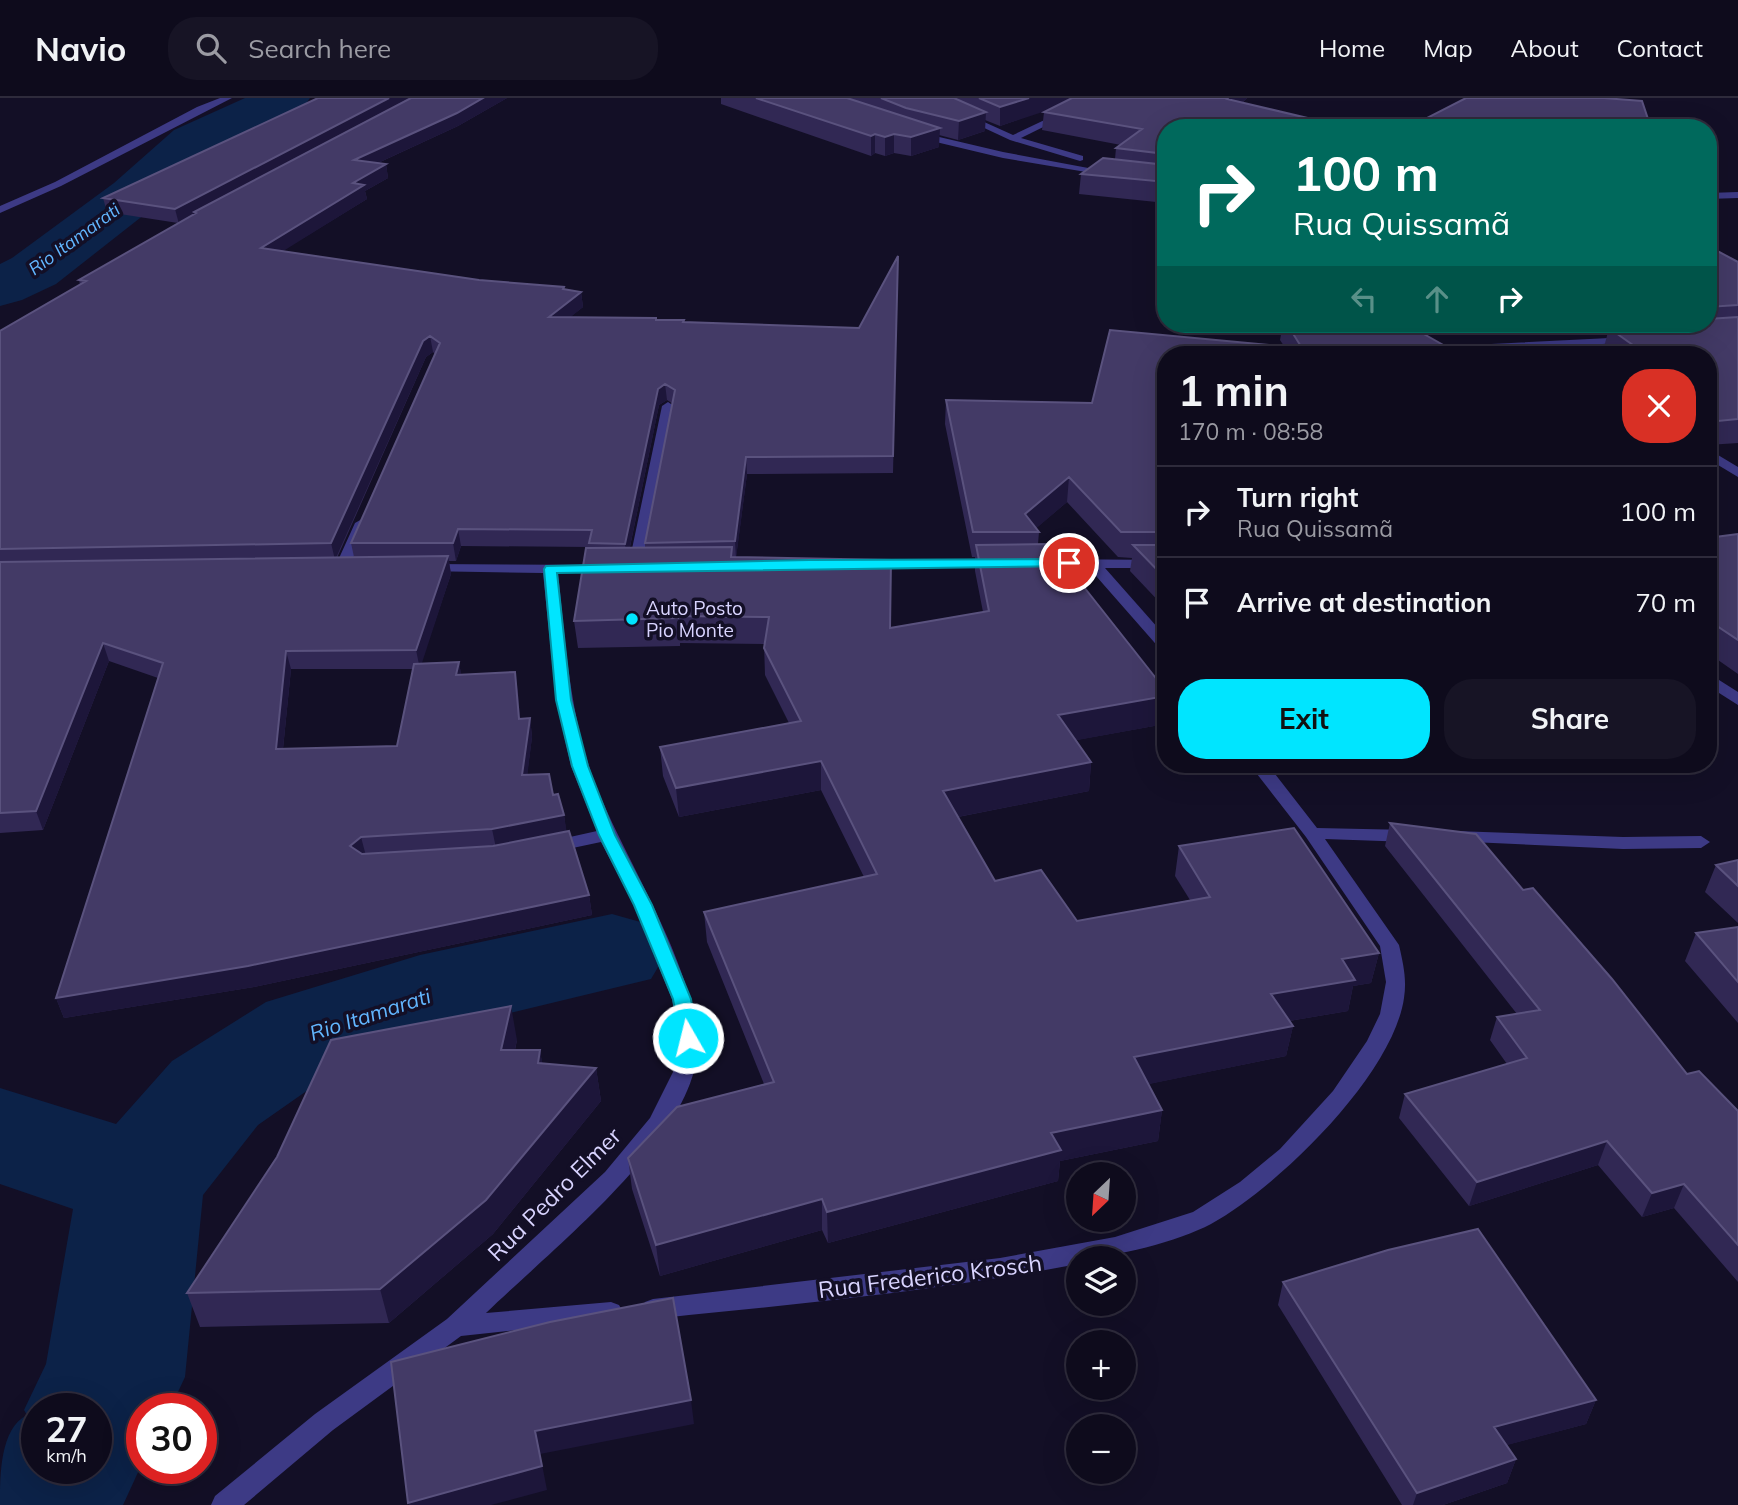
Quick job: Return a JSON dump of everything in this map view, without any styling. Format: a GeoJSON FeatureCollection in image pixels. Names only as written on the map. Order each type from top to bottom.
{"type":"FeatureCollection","features":[{"type":"Feature","properties":{"kind":"street"},"geometry":{"type":"LineString","coordinates":[[0,210],[58,184],[200,109],[228,98]]}},
{"type":"Feature","properties":{"kind":"street"},"geometry":{"type":"LineString","coordinates":[[924,98],[1013,138],[1117,166]]}},
{"type":"Feature","properties":{"kind":"street"},"geometry":{"type":"LineString","coordinates":[[1013,138],[1098,98]]}},
{"type":"Feature","properties":{"kind":"street"},"geometry":{"type":"LineString","coordinates":[[912,133],[992,153],[1124,175]]}},
{"type":"Feature","properties":{"kind":"street"},"geometry":{"type":"LineString","coordinates":[[1717,196],[1738,195]]}},
{"type":"Feature","properties":{"kind":"street"},"geometry":{"type":"LineString","coordinates":[[1514,346],[1644,339]]}},
{"type":"Feature","properties":{"kind":"street"},"geometry":{"type":"LineString","coordinates":[[411,568],[641,568],[668,406]]}},
{"type":"Feature","properties":{"kind":"street"},"geometry":{"type":"LineString","coordinates":[[1717,459],[1738,473]]}},
{"type":"Feature","properties":{"kind":"street"},"geometry":{"type":"LineString","coordinates":[[342,567],[369,506]]}},
{"type":"Feature","properties":{"kind":"street"},"geometry":{"type":"LineString","coordinates":[[848,563],[1157,564]]}},
{"type":"Feature","properties":{"kind":"street"},"geometry":{"type":"LineString","coordinates":[[1093,563],[1157,636]]}},
{"type":"Feature","properties":{"kind":"street","name":"Rua Pedro Elmer"},"geometry":{"type":"LineString","coordinates":[[224,1505],[324,1422],[456,1326],[613,1178],[659,1123],[683,1072],[688,1038],[682,999],[643,905],[607,835],[580,766],[564,700],[550,569]]}},
{"type":"Feature","properties":{"kind":"street"},"geometry":{"type":"LineString","coordinates":[[1717,685],[1738,700]]}},
{"type":"Feature","properties":{"kind":"street","name":"Rua Frederico Krosch"},"geometry":{"type":"LineString","coordinates":[[456,1326],[741,1301],[1048,1261],[1141,1240],[1204,1217],[1271,1171],[1339,1099],[1380,1041],[1397,995],[1396,965],[1389,945],[1312,833],[1265,773]]}},
{"type":"Feature","properties":{"kind":"street"},"geometry":{"type":"LineString","coordinates":[[1312,833],[1701,842]]}},
{"type":"Feature","properties":{"kind":"street"},"geometry":{"type":"LineString","coordinates":[[530,851],[607,835]]}},
{"type":"Feature","properties":{"kind":"building"},"geometry":{"type":"Polygon","coordinates":[[[318,98],[389,98],[175,209],[103,198],[318,98]]]}},
{"type":"Feature","properties":{"kind":"building"},"geometry":{"type":"Polygon","coordinates":[[[411,98],[483,98],[457,113],[354,160],[386,164],[353,183],[364,185],[261,248],[479,280],[564,287],[563,289],[581,292],[549,317],[656,318],[684,320],[683,322],[859,328],[898,256],[893,456],[746,457],[735,541],[645,543],[675,390],[665,384],[658,389],[625,544],[589,543],[592,530],[458,529],[453,543],[351,543],[440,343],[430,336],[423,341],[331,543],[0,549],[0,331],[86,281],[79,280],[196,213],[194,212],[411,98]]]}},
{"type":"Feature","properties":{"kind":"building"},"geometry":{"type":"Polygon","coordinates":[[[756,98],[847,98],[940,128],[911,137],[894,134],[885,137],[875,134],[871,136],[756,98]]]}},
{"type":"Feature","properties":{"kind":"building"},"geometry":{"type":"Polygon","coordinates":[[[881,98],[954,98],[986,112],[959,121],[906,108],[881,98]]]}},
{"type":"Feature","properties":{"kind":"building"},"geometry":{"type":"Polygon","coordinates":[[[979,98],[1029,98],[1000,107],[979,98]]]}},
{"type":"Feature","properties":{"kind":"building"},"geometry":{"type":"Polygon","coordinates":[[[1072,98],[1228,98],[1312,119],[1157,119],[1157,153],[1116,148],[1142,129],[1044,112],[1072,98]]]}},
{"type":"Feature","properties":{"kind":"building"},"geometry":{"type":"Polygon","coordinates":[[[1466,98],[1604,98],[1642,101],[1648,119],[1425,119],[1466,98]]]}},
{"type":"Feature","properties":{"kind":"building"},"geometry":{"type":"Polygon","coordinates":[[[1103,158],[1157,164],[1157,181],[1081,174],[1103,158]]]}},
{"type":"Feature","properties":{"kind":"building"},"geometry":{"type":"Polygon","coordinates":[[[1717,251],[1738,262],[1738,305],[1717,306],[1717,251]]]}},
{"type":"Feature","properties":{"kind":"building"},"geometry":{"type":"Polygon","coordinates":[[[1738,317],[1738,419],[1717,421],[1717,346],[1634,346],[1616,333],[1717,333],[1717,318],[1738,317]]]}},
{"type":"Feature","properties":{"kind":"building"},"geometry":{"type":"Polygon","coordinates":[[[1110,330],[1281,346],[1157,346],[1157,532],[1121,532],[1069,477],[1025,514],[1039,532],[973,532],[946,400],[1092,403],[1110,330]]]}},
{"type":"Feature","properties":{"kind":"building"},"geometry":{"type":"Polygon","coordinates":[[[1293,333],[1422,333],[1445,346],[1301,346],[1293,333]]]}},
{"type":"Feature","properties":{"kind":"building"},"geometry":{"type":"Polygon","coordinates":[[[1738,534],[1738,640],[1717,626],[1717,537],[1738,534]]]}},
{"type":"Feature","properties":{"kind":"building"},"geometry":{"type":"Polygon","coordinates":[[[1050,544],[1157,680],[1157,698],[1058,715],[1091,762],[943,791],[995,881],[1041,870],[1077,921],[1210,897],[1179,846],[1294,828],[1379,953],[1342,959],[1355,980],[1271,994],[1293,1026],[1134,1057],[1162,1110],[1051,1133],[1061,1150],[827,1212],[822,1199],[656,1245],[628,1158],[677,1107],[774,1082],[704,912],[877,874],[821,761],[676,788],[660,747],[801,721],[764,648],[769,617],[678,616],[574,621],[586,548],[732,547],[731,557],[891,560],[890,628],[989,611],[976,545],[1050,544]]]}},
{"type":"Feature","properties":{"kind":"building"},"geometry":{"type":"Polygon","coordinates":[[[1133,545],[1157,545],[1157,570],[1133,545]]]}},
{"type":"Feature","properties":{"kind":"building"},"geometry":{"type":"Polygon","coordinates":[[[448,556],[416,650],[286,651],[276,749],[397,746],[414,664],[459,662],[456,675],[515,672],[519,719],[530,718],[522,775],[549,774],[553,795],[558,794],[564,815],[492,829],[361,837],[350,846],[362,854],[493,846],[569,831],[589,895],[248,966],[56,998],[163,663],[103,643],[36,811],[0,813],[0,562],[448,556]]]}},
{"type":"Feature","properties":{"kind":"building"},"geometry":{"type":"Polygon","coordinates":[[[1390,823],[1476,834],[1523,890],[1533,888],[1612,979],[1687,1074],[1699,1071],[1738,1111],[1738,1245],[1684,1184],[1652,1193],[1607,1141],[1477,1182],[1405,1094],[1527,1058],[1497,1017],[1540,1010],[1390,823]]]}},
{"type":"Feature","properties":{"kind":"building"},"geometry":{"type":"Polygon","coordinates":[[[1738,860],[1738,886],[1716,865],[1738,860]]]}},
{"type":"Feature","properties":{"kind":"building"},"geometry":{"type":"Polygon","coordinates":[[[1738,927],[1738,982],[1696,933],[1738,927]]]}},
{"type":"Feature","properties":{"kind":"building"},"geometry":{"type":"Polygon","coordinates":[[[511,1006],[501,1050],[540,1050],[538,1063],[596,1068],[486,1200],[380,1289],[187,1293],[277,1157],[331,1040],[511,1006]]]}},
{"type":"Feature","properties":{"kind":"building"},"geometry":{"type":"Polygon","coordinates":[[[1478,1229],[1596,1400],[1494,1427],[1516,1459],[1417,1493],[1283,1282],[1388,1250],[1478,1229]]]}},
{"type":"Feature","properties":{"kind":"building"},"geometry":{"type":"Polygon","coordinates":[[[673,1298],[691,1400],[535,1431],[542,1466],[408,1503],[391,1362],[550,1322],[673,1298]]]}},
{"type":"Feature","properties":{"kind":"waterway","name":"Rio Itamarati"},"geometry":{"type":"LineString","coordinates":[[0,287],[34,271],[134,195],[192,141],[286,98]]}},
{"type":"Feature","properties":{"kind":"waterway","name":"Rio Itamarati"},"geometry":{"type":"LineString","coordinates":[[141,1182],[215,1093],[307,1032],[420,995],[612,952]]}},
{"type":"Feature","properties":{"kind":"waterway","name":"Rio Itamarati"},"geometry":{"type":"LineString","coordinates":[[0,1135],[141,1182]]}},
{"type":"Feature","properties":{"kind":"waterway","name":"Rio Itamarati"},"geometry":{"type":"LineString","coordinates":[[105,1393],[114,1377],[141,1182]]}},
{"type":"Feature","properties":{"kind":"waterway","name":"Rio Itamarati"},"geometry":{"type":"LineString","coordinates":[[47,1505],[58,1484]]}},
{"type":"Feature","properties":{"kind":"place","name":"Auto Posto Pio Monte"},"geometry":{"type":"Point","coordinates":[632,619]}},
{"type":"Feature","properties":{"kind":"route"},"geometry":{"type":"LineString","coordinates":[[688,1038],[682,999],[643,905],[607,835],[580,766],[564,700],[550,569],[1069,563]]}}]}
